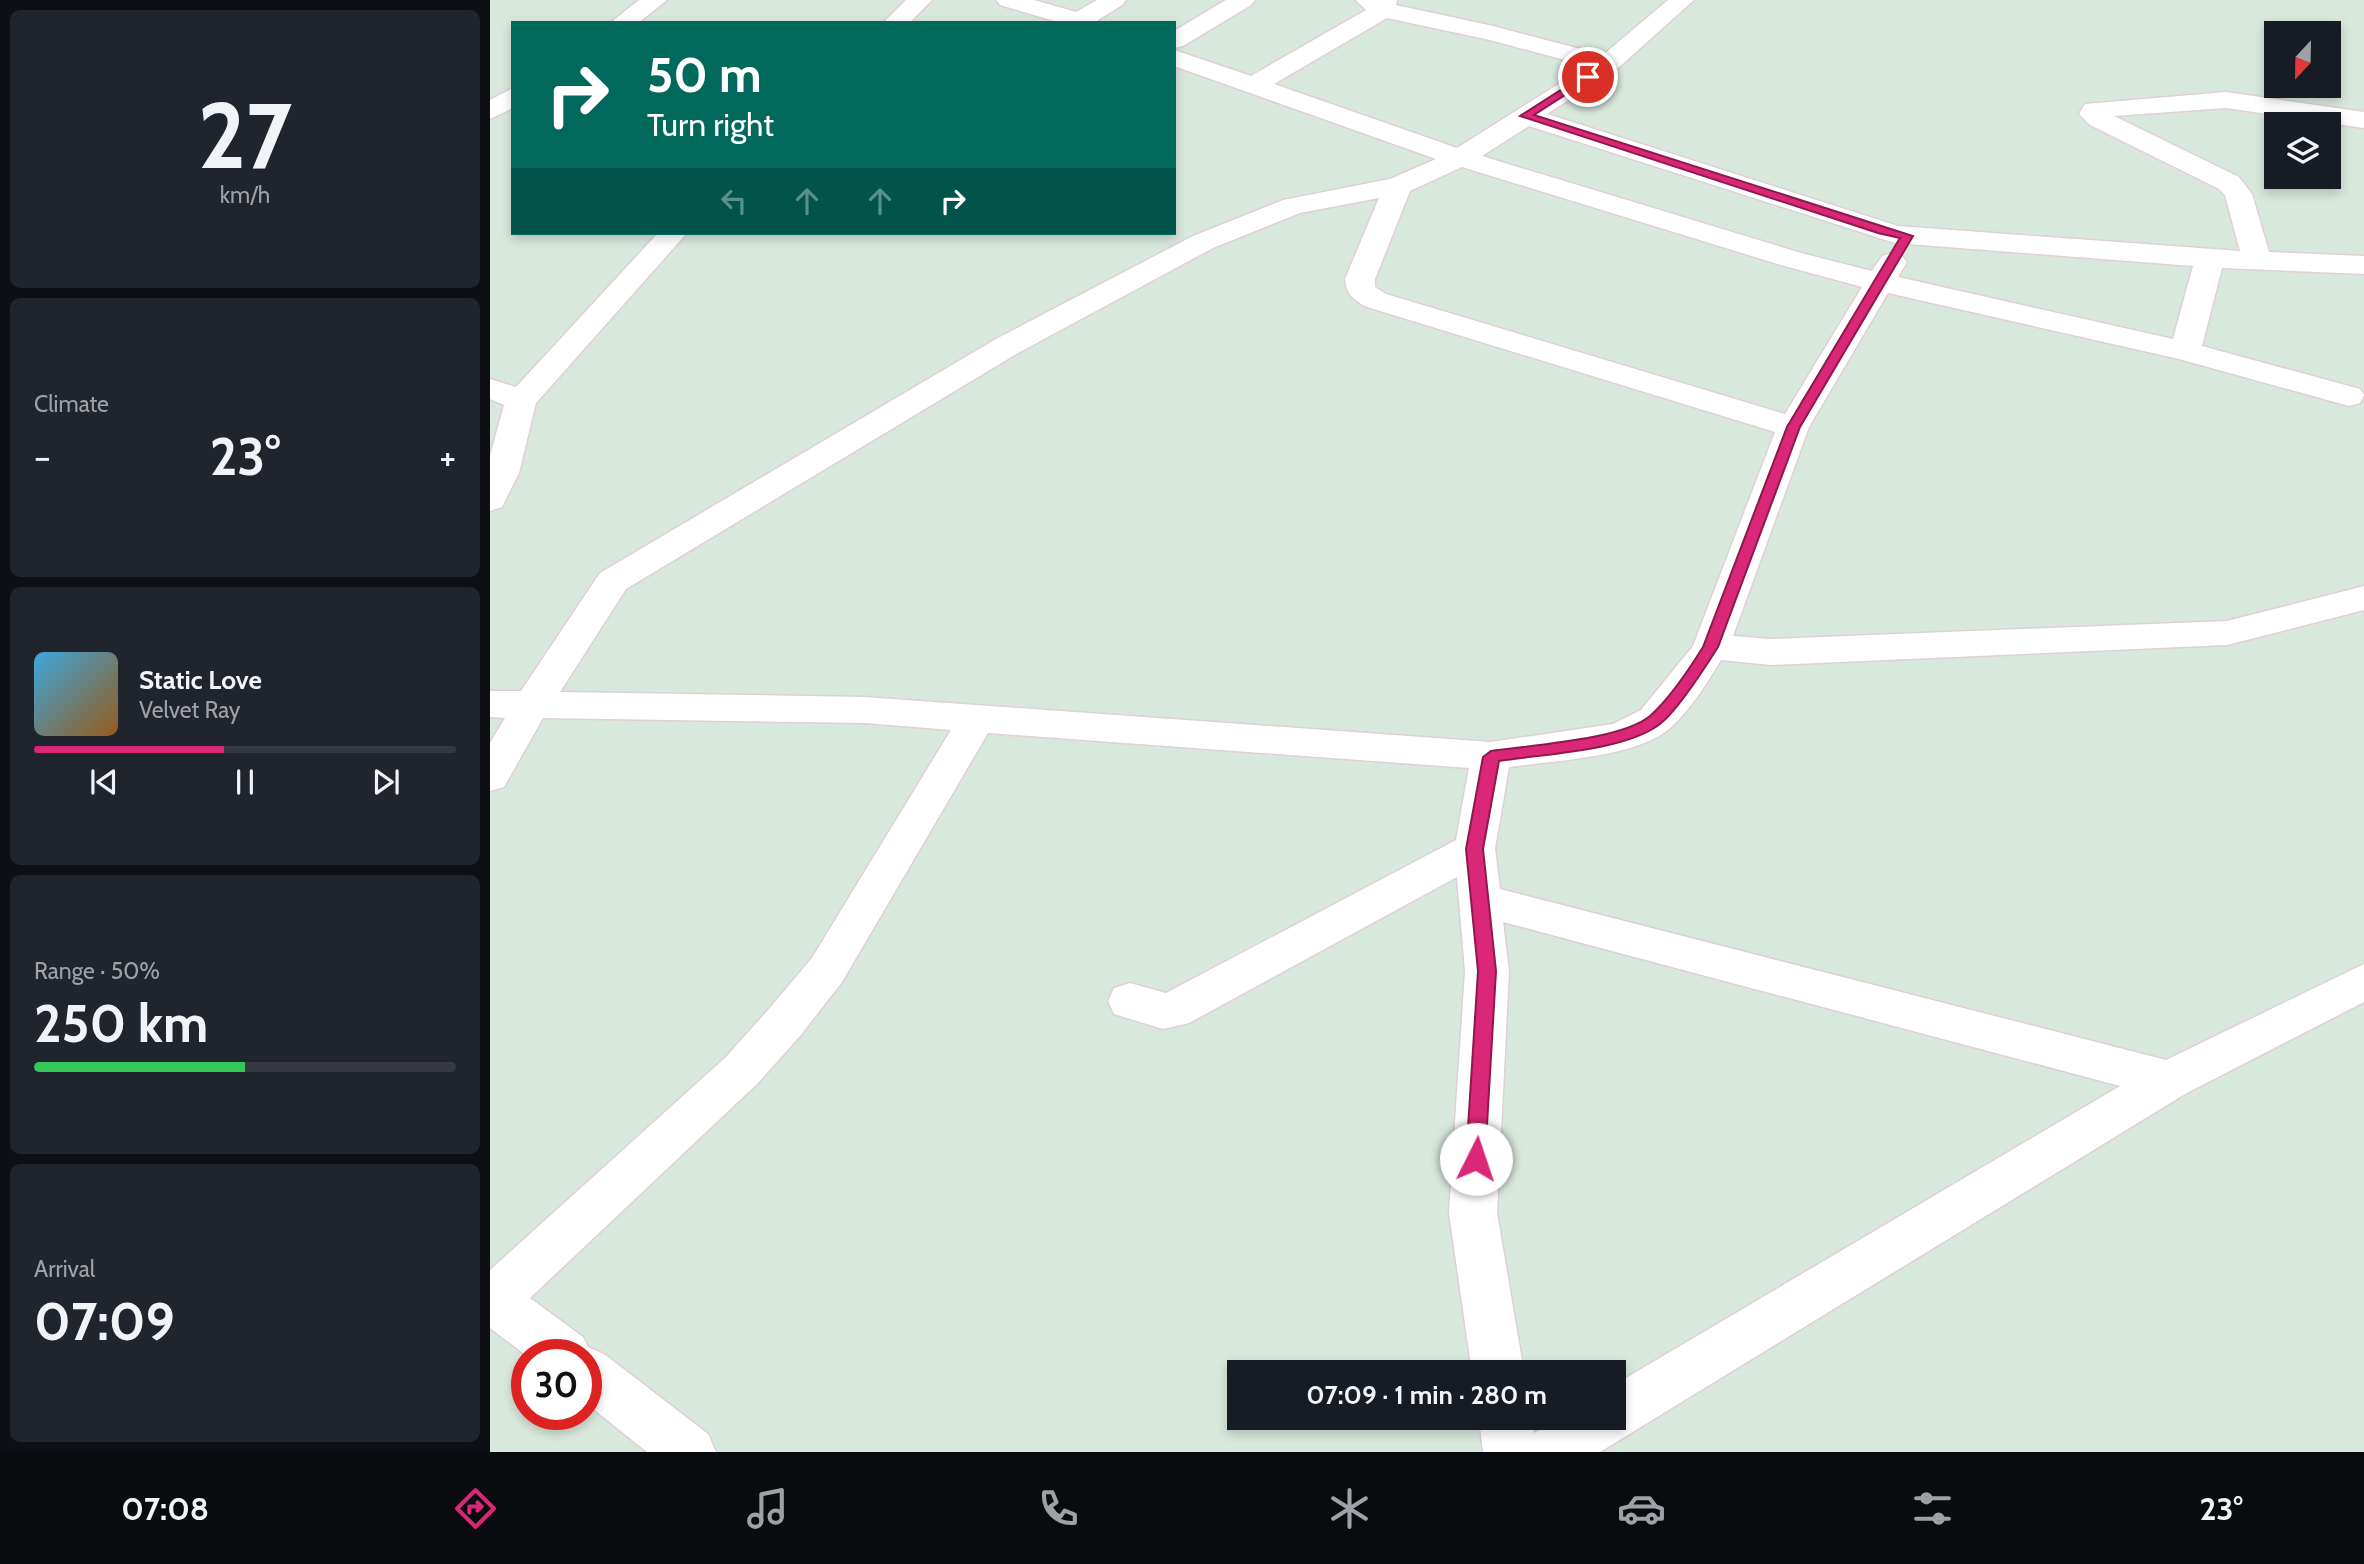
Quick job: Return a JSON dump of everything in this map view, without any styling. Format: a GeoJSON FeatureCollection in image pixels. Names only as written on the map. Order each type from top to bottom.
{"type":"FeatureCollection","features":[{"type":"Feature","properties":{"kind":"street"},"geometry":{"type":"LineString","coordinates":[[625,21],[655,0]]}},
{"type":"Feature","properties":{"kind":"street"},"geometry":{"type":"LineString","coordinates":[[897,21],[920,0]]}},
{"type":"Feature","properties":{"kind":"street"},"geometry":{"type":"LineString","coordinates":[[1008,0],[1078,21]]}},
{"type":"Feature","properties":{"kind":"street"},"geometry":{"type":"LineString","coordinates":[[1082,21],[1114,0]]}},
{"type":"Feature","properties":{"kind":"street"},"geometry":{"type":"LineString","coordinates":[[1176,40],[1243,0]]}},
{"type":"Feature","properties":{"kind":"street"},"geometry":{"type":"LineString","coordinates":[[490,777],[532,705],[613,581],[1007,346],[1203,242],[1293,206],[1398,186],[1460,158],[1608,64],[1682,0]]}},
{"type":"Feature","properties":{"kind":"street"},"geometry":{"type":"LineString","coordinates":[[1251,86],[1379,3],[1608,64]]}},
{"type":"Feature","properties":{"kind":"street"},"geometry":{"type":"LineString","coordinates":[[1176,58],[1460,158],[1791,259],[1880,282],[2185,351],[2348,396]]}},
{"type":"Feature","properties":{"kind":"street"},"geometry":{"type":"LineString","coordinates":[[490,111],[511,97]]}},
{"type":"Feature","properties":{"kind":"street"},"geometry":{"type":"LineString","coordinates":[[2257,258],[2238,194],[2228,183],[2099,119],[2092,114],[2094,110],[2226,100],[2364,120]]}},
{"type":"Feature","properties":{"kind":"street"},"geometry":{"type":"LineString","coordinates":[[1525,116],[1907,236],[2210,258],[2257,258],[2364,265]]}},
{"type":"Feature","properties":{"kind":"street"},"geometry":{"type":"LineString","coordinates":[[1398,186],[1360,279],[1362,290],[1375,300],[1793,427]]}},
{"type":"Feature","properties":{"kind":"street"},"geometry":{"type":"LineString","coordinates":[[1176,231],[1203,242]]}},
{"type":"Feature","properties":{"kind":"street"},"geometry":{"type":"LineString","coordinates":[[490,500],[502,473],[520,401],[671,235]]}},
{"type":"Feature","properties":{"kind":"street"},"geometry":{"type":"LineString","coordinates":[[490,704],[865,710],[1491,757],[1620,737],[1655,720],[1696,671],[1711,647],[1793,427],[1907,236]]}},
{"type":"Feature","properties":{"kind":"street"},"geometry":{"type":"LineString","coordinates":[[2185,351],[2210,258]]}},
{"type":"Feature","properties":{"kind":"street"},"geometry":{"type":"LineString","coordinates":[[490,388],[520,401]]}},
{"type":"Feature","properties":{"kind":"street"},"geometry":{"type":"LineString","coordinates":[[1711,647],[1771,652],[2227,633],[2364,598]]}},
{"type":"Feature","properties":{"kind":"street"},"geometry":{"type":"LineString","coordinates":[[545,1339],[491,1299],[742,1070],[784,1023],[827,970],[977,719]]}},
{"type":"Feature","properties":{"kind":"street"},"geometry":{"type":"LineString","coordinates":[[1491,757],[1475,849],[1487,971],[1472,1213],[1495,1360]]}},
{"type":"Feature","properties":{"kind":"street"},"geometry":{"type":"LineString","coordinates":[[1130,1000],[1163,1011],[1174,1010],[1475,849]]}},
{"type":"Feature","properties":{"kind":"street"},"geometry":{"type":"LineString","coordinates":[[1481,900],[2169,1080]]}},
{"type":"Feature","properties":{"kind":"street"},"geometry":{"type":"LineString","coordinates":[[1626,1407],[2169,1080],[2364,982]]}},
{"type":"Feature","properties":{"kind":"street"},"geometry":{"type":"LineString","coordinates":[[602,1384],[689,1452]]}},
{"type":"Feature","properties":{"kind":"street"},"geometry":{"type":"LineString","coordinates":[[1507,1430],[1510,1452]]}},
{"type":"Feature","properties":{"kind":"street"},"geometry":{"type":"LineString","coordinates":[[1551,1452],[1588,1430]]}},
{"type":"Feature","properties":{"kind":"route"},"geometry":{"type":"LineString","coordinates":[[1476,1159],[1487,971],[1475,849],[1491,757],[1620,737],[1655,720],[1696,671],[1711,647],[1793,427],[1907,236],[1525,116],[1588,77]]}}]}
